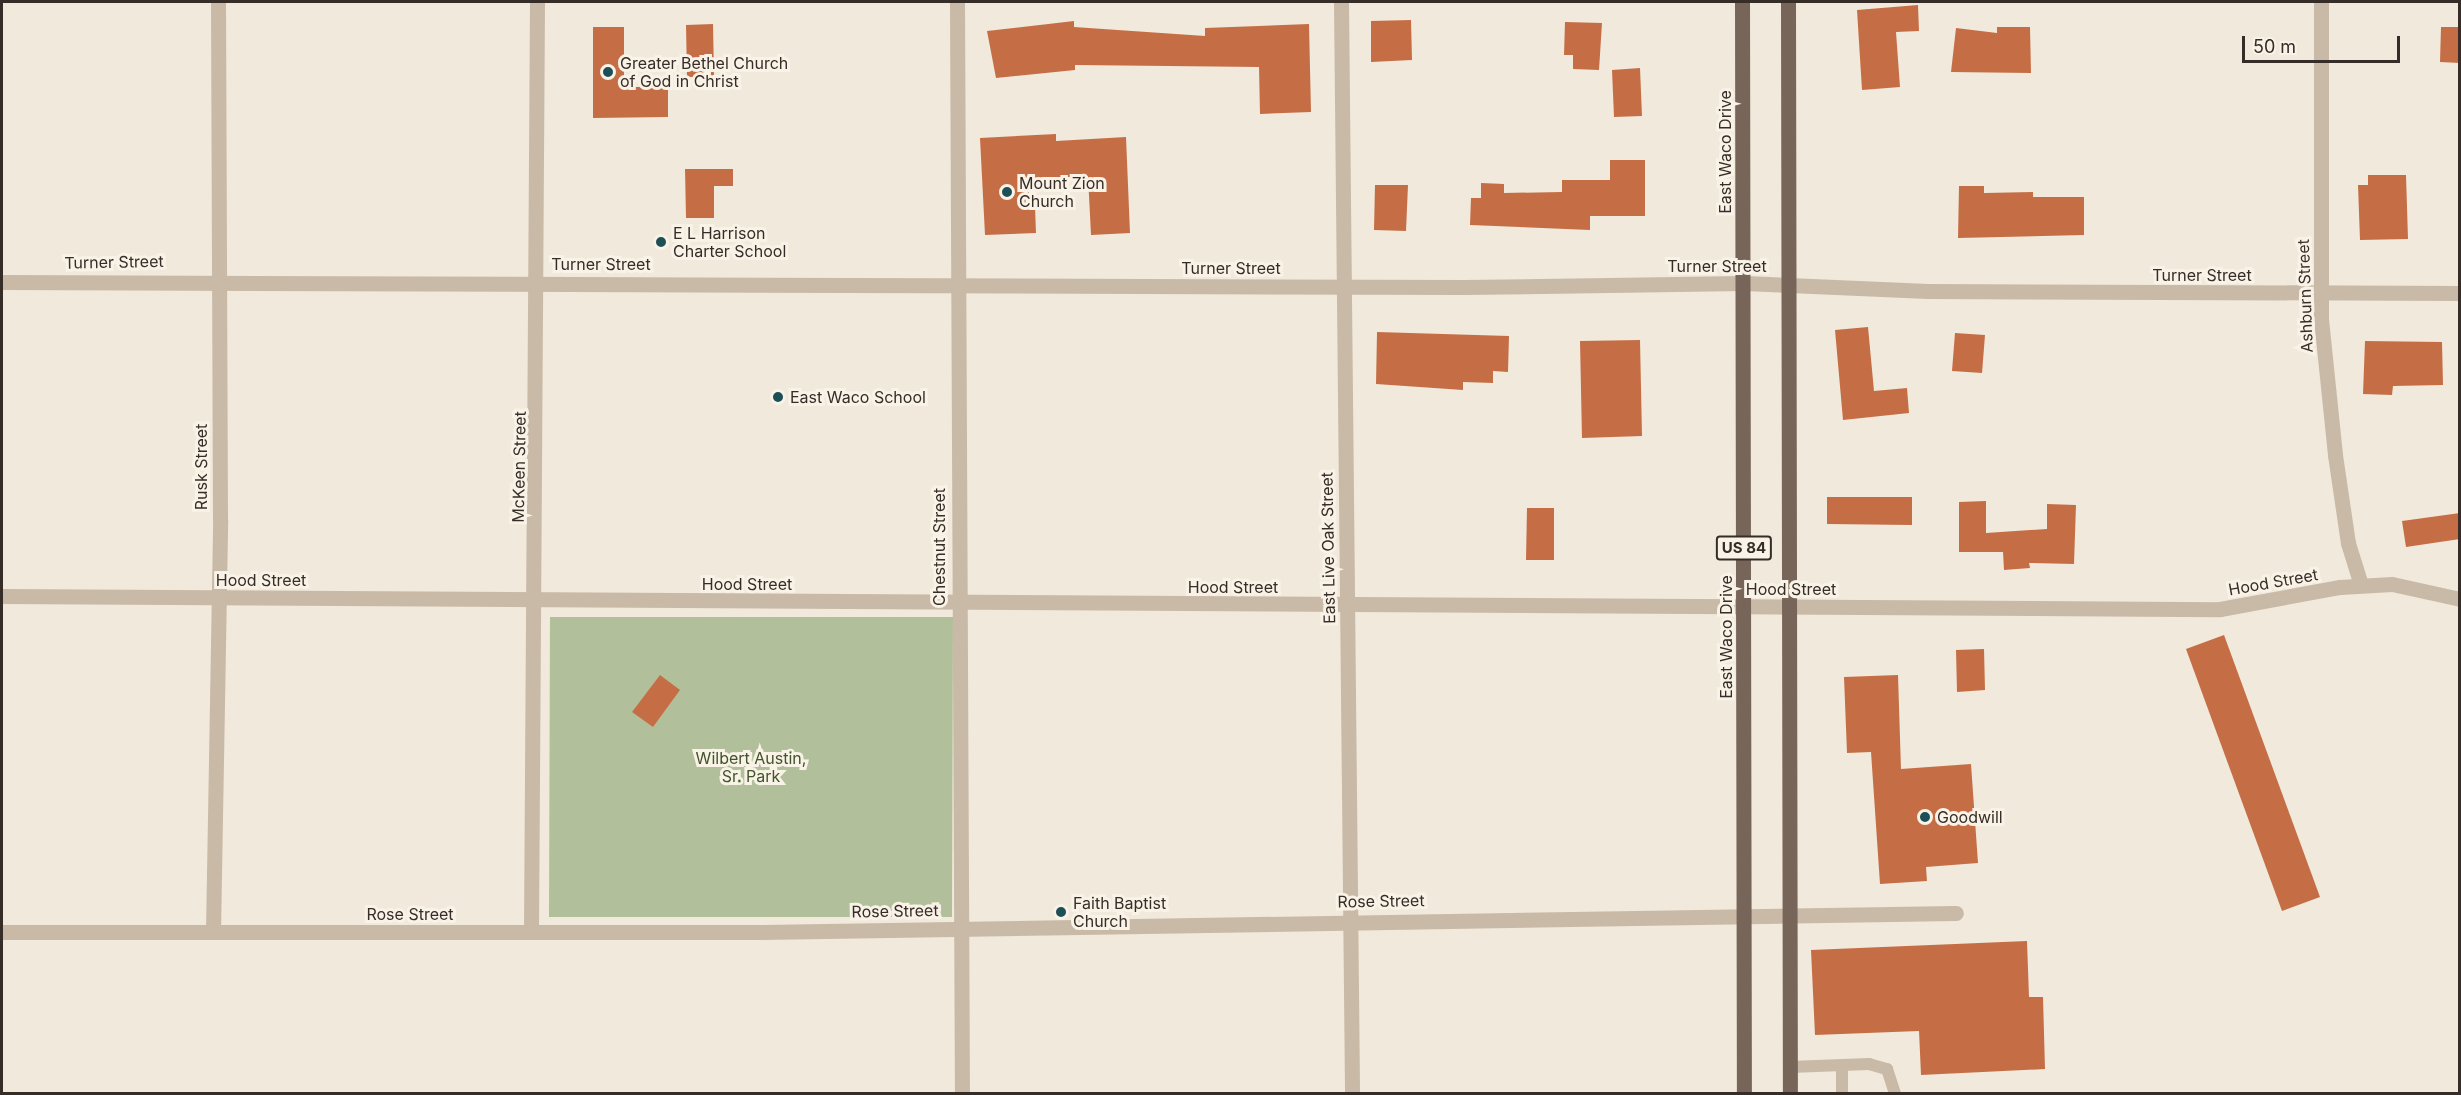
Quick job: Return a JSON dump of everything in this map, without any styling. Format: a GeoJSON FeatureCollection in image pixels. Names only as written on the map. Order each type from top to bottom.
{"type":"FeatureCollection","features":[{"type":"Feature","properties":{"kind":"main road","name":"East Waco Drive"},"geometry":{"type":"LineString","coordinates":[[1742,2],[1744,607],[1741,915],[1744,1094]]}},
{"type":"Feature","properties":{"kind":"main road","name":"US 84"},"geometry":{"type":"LineString","coordinates":[[1788,2],[1786,285],[1790,1094]]}},
{"type":"Feature","properties":{"kind":"street","name":"Rusk Street"},"geometry":{"type":"LineString","coordinates":[[213,932],[219,598],[218,2]]}},
{"type":"Feature","properties":{"kind":"street","name":"McKeen Street"},"geometry":{"type":"LineString","coordinates":[[531,932],[536,600],[537,2]]}},
{"type":"Feature","properties":{"kind":"street","name":"Chestnut Street"},"geometry":{"type":"LineString","coordinates":[[957,2],[957,603],[962,1094]]}},
{"type":"Feature","properties":{"kind":"street","name":"East Live Oak Street"},"geometry":{"type":"LineString","coordinates":[[1341,2],[1352,1094]]}},
{"type":"Feature","properties":{"kind":"street","name":"Ashburn Street"},"geometry":{"type":"LineString","coordinates":[[2321,2],[2321,294],[2335,455],[2348,543],[2361,585]]}},
{"type":"Feature","properties":{"kind":"street","name":"Turner Street"},"geometry":{"type":"LineString","coordinates":[[2,282],[219,280],[1344,286],[1743,283],[2321,294],[2460,293]]}},
{"type":"Feature","properties":{"kind":"street","name":"Hood Street"},"geometry":{"type":"LineString","coordinates":[[2,596],[2220,609],[2361,585],[2420,588],[2460,599]]}},
{"type":"Feature","properties":{"kind":"street","name":"Rose Street"},"geometry":{"type":"LineString","coordinates":[[2,932],[531,932],[1956,913]]}},
{"type":"Feature","properties":{"kind":"lane"},"geometry":{"type":"LineString","coordinates":[[1842,1065],[1842,1094]]}},
{"type":"Feature","properties":{"kind":"lane"},"geometry":{"type":"LineString","coordinates":[[1790,1067],[1842,1065],[1887,1069],[1895,1094]]}},
{"type":"Feature","properties":{"kind":"green space","name":"Wilbert Austin, Sr. Park"},"geometry":{"type":"Polygon","coordinates":[[[550,617],[953,617],[952,917],[549,917],[550,617]]]}},
{"type":"Feature","properties":{"kind":"building"},"geometry":{"type":"Polygon","coordinates":[[[1918,5],[1919,31],[1896,32],[1900,87],[1862,90],[1857,10],[1918,5]]]}},
{"type":"Feature","properties":{"kind":"building"},"geometry":{"type":"Polygon","coordinates":[[[1411,20],[1412,60],[1371,62],[1371,21],[1411,20]]]}},
{"type":"Feature","properties":{"kind":"building"},"geometry":{"type":"Polygon","coordinates":[[[1074,21],[1074,27],[1205,36],[1205,28],[1309,24],[1311,112],[1260,114],[1259,67],[1075,65],[1075,70],[996,78],[987,31],[1074,21]]]}},
{"type":"Feature","properties":{"kind":"building"},"geometry":{"type":"Polygon","coordinates":[[[1565,22],[1602,23],[1599,70],[1573,69],[1573,55],[1564,55],[1565,22]]]}},
{"type":"Feature","properties":{"kind":"building"},"geometry":{"type":"Polygon","coordinates":[[[713,24],[714,77],[687,77],[686,25],[713,24]]]}},
{"type":"Feature","properties":{"kind":"building","name":"Greater Bethel Church of God in Christ"},"geometry":{"type":"Polygon","coordinates":[[[593,27],[624,27],[624,87],[668,87],[668,117],[593,118],[593,27]]]}},
{"type":"Feature","properties":{"kind":"building"},"geometry":{"type":"Polygon","coordinates":[[[1997,27],[2030,27],[2031,73],[1951,72],[1956,28],[1997,33],[1997,27]]]}},
{"type":"Feature","properties":{"kind":"building"},"geometry":{"type":"Polygon","coordinates":[[[2441,27],[2460,27],[2460,63],[2440,62],[2441,27]]]}},
{"type":"Feature","properties":{"kind":"building"},"geometry":{"type":"Polygon","coordinates":[[[1640,68],[1642,116],[1614,117],[1612,70],[1640,68]]]}},
{"type":"Feature","properties":{"kind":"building"},"geometry":{"type":"Polygon","coordinates":[[[1056,134],[1056,141],[1126,137],[1130,233],[1091,235],[1088,176],[1034,179],[1036,233],[985,235],[980,138],[1056,134]]]}},
{"type":"Feature","properties":{"kind":"building"},"geometry":{"type":"Polygon","coordinates":[[[1610,160],[1645,160],[1645,216],[1590,216],[1590,230],[1470,225],[1471,198],[1481,198],[1481,183],[1504,184],[1504,193],[1562,192],[1562,180],[1610,180],[1610,160]]]}},
{"type":"Feature","properties":{"kind":"building"},"geometry":{"type":"Polygon","coordinates":[[[685,169],[733,169],[733,186],[714,186],[714,218],[686,218],[685,169]]]}},
{"type":"Feature","properties":{"kind":"building"},"geometry":{"type":"Polygon","coordinates":[[[2368,175],[2406,175],[2408,239],[2360,240],[2358,185],[2368,185],[2368,175]]]}},
{"type":"Feature","properties":{"kind":"building"},"geometry":{"type":"Polygon","coordinates":[[[1375,185],[1408,185],[1406,231],[1374,230],[1375,185]]]}},
{"type":"Feature","properties":{"kind":"building"},"geometry":{"type":"Polygon","coordinates":[[[1959,186],[1984,186],[1984,193],[2033,192],[2033,197],[2084,197],[2084,235],[1958,238],[1959,186]]]}},
{"type":"Feature","properties":{"kind":"building"},"geometry":{"type":"Polygon","coordinates":[[[1868,327],[1874,391],[1907,388],[1909,413],[1843,420],[1835,330],[1868,327]]]}},
{"type":"Feature","properties":{"kind":"building"},"geometry":{"type":"Polygon","coordinates":[[[1377,332],[1509,336],[1508,372],[1493,371],[1493,383],[1463,382],[1463,390],[1376,384],[1377,332]]]}},
{"type":"Feature","properties":{"kind":"building"},"geometry":{"type":"Polygon","coordinates":[[[1955,333],[1985,335],[1982,373],[1952,371],[1955,333]]]}},
{"type":"Feature","properties":{"kind":"building"},"geometry":{"type":"Polygon","coordinates":[[[1640,340],[1642,436],[1582,438],[1580,341],[1640,340]]]}},
{"type":"Feature","properties":{"kind":"building"},"geometry":{"type":"Polygon","coordinates":[[[2365,341],[2442,342],[2443,385],[2393,386],[2392,395],[2363,394],[2365,341]]]}},
{"type":"Feature","properties":{"kind":"building"},"geometry":{"type":"Polygon","coordinates":[[[1827,497],[1912,497],[1912,525],[1827,524],[1827,497]]]}},
{"type":"Feature","properties":{"kind":"building"},"geometry":{"type":"Polygon","coordinates":[[[1986,501],[1986,533],[2047,529],[2047,504],[2076,505],[2074,564],[2029,563],[2030,568],[2004,570],[2003,552],[1959,552],[1959,502],[1986,501]]]}},
{"type":"Feature","properties":{"kind":"building"},"geometry":{"type":"Polygon","coordinates":[[[1527,508],[1554,508],[1554,560],[1526,560],[1527,508]]]}},
{"type":"Feature","properties":{"kind":"building"},"geometry":{"type":"Polygon","coordinates":[[[2460,513],[2460,539],[2406,547],[2402,521],[2460,513]]]}},
{"type":"Feature","properties":{"kind":"building"},"geometry":{"type":"Polygon","coordinates":[[[2224,635],[2320,897],[2282,911],[2186,649],[2224,635]]]}},
{"type":"Feature","properties":{"kind":"building"},"geometry":{"type":"Polygon","coordinates":[[[1984,649],[1985,690],[1957,692],[1956,650],[1984,649]]]}},
{"type":"Feature","properties":{"kind":"building"},"geometry":{"type":"Polygon","coordinates":[[[660,675],[680,690],[653,727],[632,712],[660,675]]]}},
{"type":"Feature","properties":{"kind":"building","name":"Goodwill"},"geometry":{"type":"Polygon","coordinates":[[[1898,675],[1901,769],[1971,764],[1978,863],[1926,867],[1927,881],[1880,884],[1871,752],[1847,753],[1844,677],[1898,675]]]}},
{"type":"Feature","properties":{"kind":"building"},"geometry":{"type":"Polygon","coordinates":[[[2027,941],[2029,997],[2043,997],[2045,1069],[1921,1075],[1919,1031],[1815,1035],[1811,950],[2027,941]]]}},
{"type":"Feature","properties":{"kind":"place","name":"Greater Bethel Church of God in Christ"},"geometry":{"type":"Point","coordinates":[608,72]}},
{"type":"Feature","properties":{"kind":"place","name":"Mount Zion Church"},"geometry":{"type":"Point","coordinates":[1007,192]}},
{"type":"Feature","properties":{"kind":"place","name":"E L Harrison Charter School"},"geometry":{"type":"Point","coordinates":[661,242]}},
{"type":"Feature","properties":{"kind":"place","name":"East Waco School"},"geometry":{"type":"Point","coordinates":[778,397]}},
{"type":"Feature","properties":{"kind":"place","name":"Goodwill"},"geometry":{"type":"Point","coordinates":[1925,817]}},
{"type":"Feature","properties":{"kind":"place","name":"Faith Baptist Church"},"geometry":{"type":"Point","coordinates":[1061,912]}}]}
